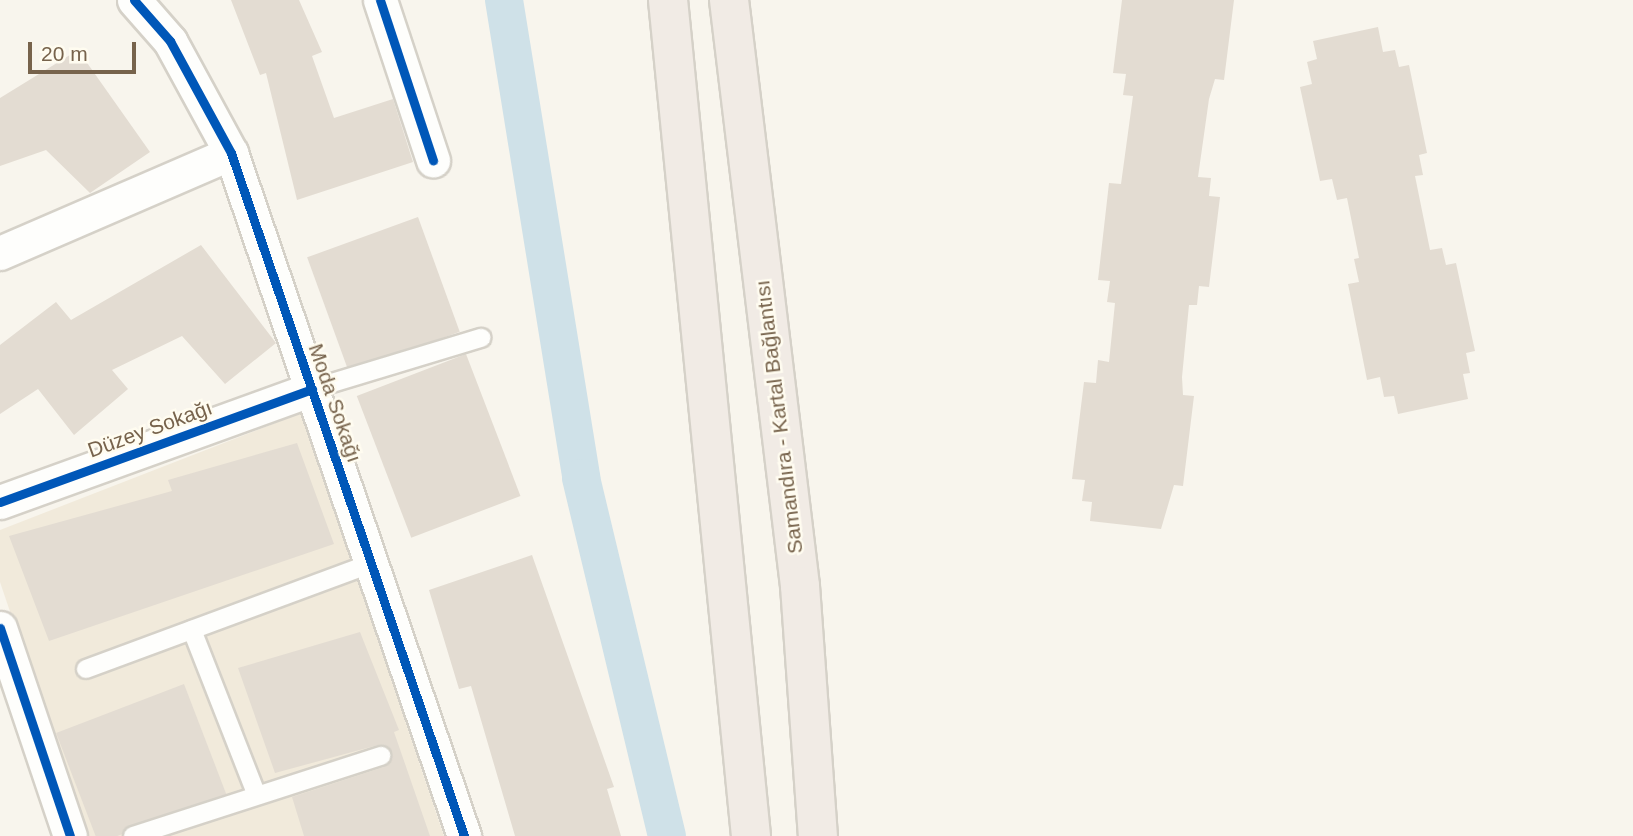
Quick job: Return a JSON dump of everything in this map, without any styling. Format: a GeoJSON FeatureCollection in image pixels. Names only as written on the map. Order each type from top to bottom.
{"type":"FeatureCollection","features":[{"type":"Feature","properties":{"kind":"highway"},"geometry":{"type":"LineString","coordinates":[[668,0],[751,836]]}},
{"type":"Feature","properties":{"kind":"highway","name":"Samandıra - Kartal Bağlantısı"},"geometry":{"type":"LineString","coordinates":[[729,0],[800,586],[818,836]]}},
{"type":"Feature","properties":{"kind":"street","name":"Moda Sokağı"},"geometry":{"type":"LineString","coordinates":[[134,0],[170,41],[231,153],[464,836]]}},
{"type":"Feature","properties":{"kind":"street"},"geometry":{"type":"LineString","coordinates":[[380,0],[433,160]]}},
{"type":"Feature","properties":{"kind":"street"},"geometry":{"type":"LineString","coordinates":[[0,253],[231,153]]}},
{"type":"Feature","properties":{"kind":"street","name":"Düzey Sokağı"},"geometry":{"type":"LineString","coordinates":[[0,502],[312,389]]}},
{"type":"Feature","properties":{"kind":"street"},"geometry":{"type":"LineString","coordinates":[[0,628],[70,836]]}},
{"type":"Feature","properties":{"kind":"lane"},"geometry":{"type":"LineString","coordinates":[[312,389],[481,338]]}},
{"type":"Feature","properties":{"kind":"lane"},"geometry":{"type":"LineString","coordinates":[[86,669],[372,563]]}},
{"type":"Feature","properties":{"kind":"lane"},"geometry":{"type":"LineString","coordinates":[[192,629],[256,793]]}},
{"type":"Feature","properties":{"kind":"lane"},"geometry":{"type":"LineString","coordinates":[[133,836],[256,793],[382,756]]}},
{"type":"Feature","properties":{"kind":"shaded area"},"geometry":{"type":"Polygon","coordinates":[[[301,413],[444,836],[86,836],[0,582],[0,530],[301,413]]]}},
{"type":"Feature","properties":{"kind":"building"},"geometry":{"type":"Polygon","coordinates":[[[231,0],[299,0],[322,52],[312,56],[334,118],[393,99],[413,162],[297,200],[266,73],[260,75],[231,0]]]}},
{"type":"Feature","properties":{"kind":"building"},"geometry":{"type":"Polygon","coordinates":[[[1122,0],[1234,0],[1224,80],[1215,79],[1209,99],[1198,177],[1211,178],[1209,196],[1220,197],[1209,287],[1199,286],[1197,305],[1189,305],[1182,377],[1183,395],[1194,396],[1183,486],[1174,485],[1161,529],[1090,521],[1092,502],[1082,501],[1085,480],[1072,479],[1084,382],[1096,383],[1098,360],[1109,362],[1115,303],[1107,302],[1110,281],[1098,280],[1109,183],[1121,184],[1133,96],[1123,95],[1126,74],[1113,73],[1122,0]]]}},
{"type":"Feature","properties":{"kind":"building"},"geometry":{"type":"Polygon","coordinates":[[[1378,27],[1383,52],[1395,50],[1399,67],[1409,65],[1427,153],[1419,155],[1423,175],[1415,176],[1430,250],[1442,248],[1446,265],[1456,263],[1475,351],[1466,353],[1470,373],[1463,374],[1468,399],[1398,414],[1394,396],[1384,397],[1380,377],[1367,380],[1348,284],[1359,282],[1354,259],[1359,258],[1347,198],[1337,200],[1332,179],[1320,181],[1300,87],[1312,84],[1307,62],[1317,59],[1313,41],[1378,27]]]}},
{"type":"Feature","properties":{"kind":"building"},"geometry":{"type":"Polygon","coordinates":[[[78,50],[150,152],[90,193],[46,150],[0,166],[0,98],[78,50]]]}},
{"type":"Feature","properties":{"kind":"building"},"geometry":{"type":"Polygon","coordinates":[[[418,217],[460,332],[349,372],[307,257],[418,217]]]}},
{"type":"Feature","properties":{"kind":"building"},"geometry":{"type":"Polygon","coordinates":[[[201,245],[276,343],[225,384],[182,336],[112,370],[128,389],[74,435],[38,389],[0,414],[0,345],[56,302],[71,320],[201,245]]]}},
{"type":"Feature","properties":{"kind":"building"},"geometry":{"type":"Polygon","coordinates":[[[466,354],[520,496],[411,538],[357,396],[466,354]]]}},
{"type":"Feature","properties":{"kind":"building"},"geometry":{"type":"Polygon","coordinates":[[[297,443],[334,544],[49,641],[9,536],[172,491],[168,480],[297,443]]]}},
{"type":"Feature","properties":{"kind":"building"},"geometry":{"type":"Polygon","coordinates":[[[532,555],[614,787],[607,789],[621,836],[515,836],[471,686],[459,689],[429,590],[532,555]]]}},
{"type":"Feature","properties":{"kind":"building"},"geometry":{"type":"Polygon","coordinates":[[[360,632],[399,730],[394,732],[430,836],[304,836],[292,797],[384,767],[392,752],[378,745],[275,773],[238,668],[360,632]]]}},
{"type":"Feature","properties":{"kind":"building"},"geometry":{"type":"Polygon","coordinates":[[[184,684],[226,794],[117,836],[96,836],[56,733],[184,684]]]}},
{"type":"Feature","properties":{"kind":"waterway"},"geometry":{"type":"LineString","coordinates":[[504,0],[581,478],[667,836]]}},
{"type":"Feature","properties":{"kind":"cycle path"},"geometry":{"type":"LineString","coordinates":[[134,0],[170,41],[231,153],[464,836]]}},
{"type":"Feature","properties":{"kind":"cycle path"},"geometry":{"type":"LineString","coordinates":[[380,0],[433,160]]}},
{"type":"Feature","properties":{"kind":"cycle path"},"geometry":{"type":"LineString","coordinates":[[0,502],[312,389]]}},
{"type":"Feature","properties":{"kind":"cycle path"},"geometry":{"type":"LineString","coordinates":[[0,628],[70,836]]}}]}
